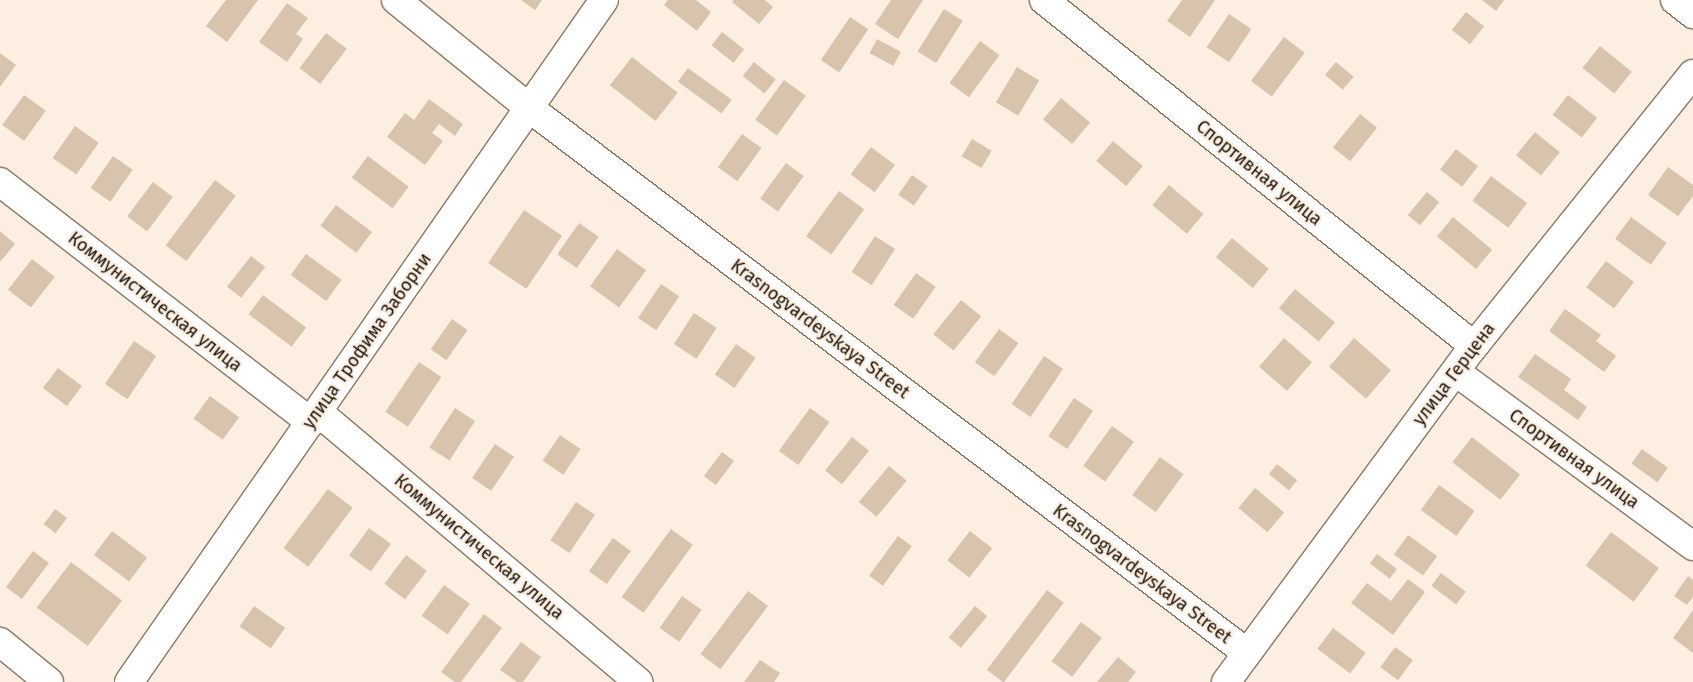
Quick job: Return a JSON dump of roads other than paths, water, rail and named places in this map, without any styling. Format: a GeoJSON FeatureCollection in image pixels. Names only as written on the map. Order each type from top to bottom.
{"type":"FeatureCollection","features":[{"type":"Feature","properties":{"kind":"street","name":"Krasnogvardeyskaya Street"},"geometry":{"type":"LineString","coordinates":[[396,0],[528,107],[1247,653]]}},
{"type":"Feature","properties":{"kind":"street","name":"улица Трофима Заборни"},"geometry":{"type":"LineString","coordinates":[[129,682],[604,0]]}},
{"type":"Feature","properties":{"kind":"street","name":"Спортивная улица"},"geometry":{"type":"LineString","coordinates":[[1044,0],[1474,346]]}},
{"type":"Feature","properties":{"kind":"street"},"geometry":{"type":"LineString","coordinates":[[1675,0],[1693,14]]}},
{"type":"Feature","properties":{"kind":"street","name":"улица Герцена"},"geometry":{"type":"LineString","coordinates":[[1230,681],[1247,653],[1474,346],[1693,74]]}},
{"type":"Feature","properties":{"kind":"street","name":"Коммунистическая улица"},"geometry":{"type":"LineString","coordinates":[[0,182],[314,417],[639,682]]}},
{"type":"Feature","properties":{"kind":"street","name":"Спортивная улица"},"geometry":{"type":"LineString","coordinates":[[1456,372],[1693,546]]}},
{"type":"Feature","properties":{"kind":"street"},"geometry":{"type":"LineString","coordinates":[[0,642],[49,682]]}}]}
